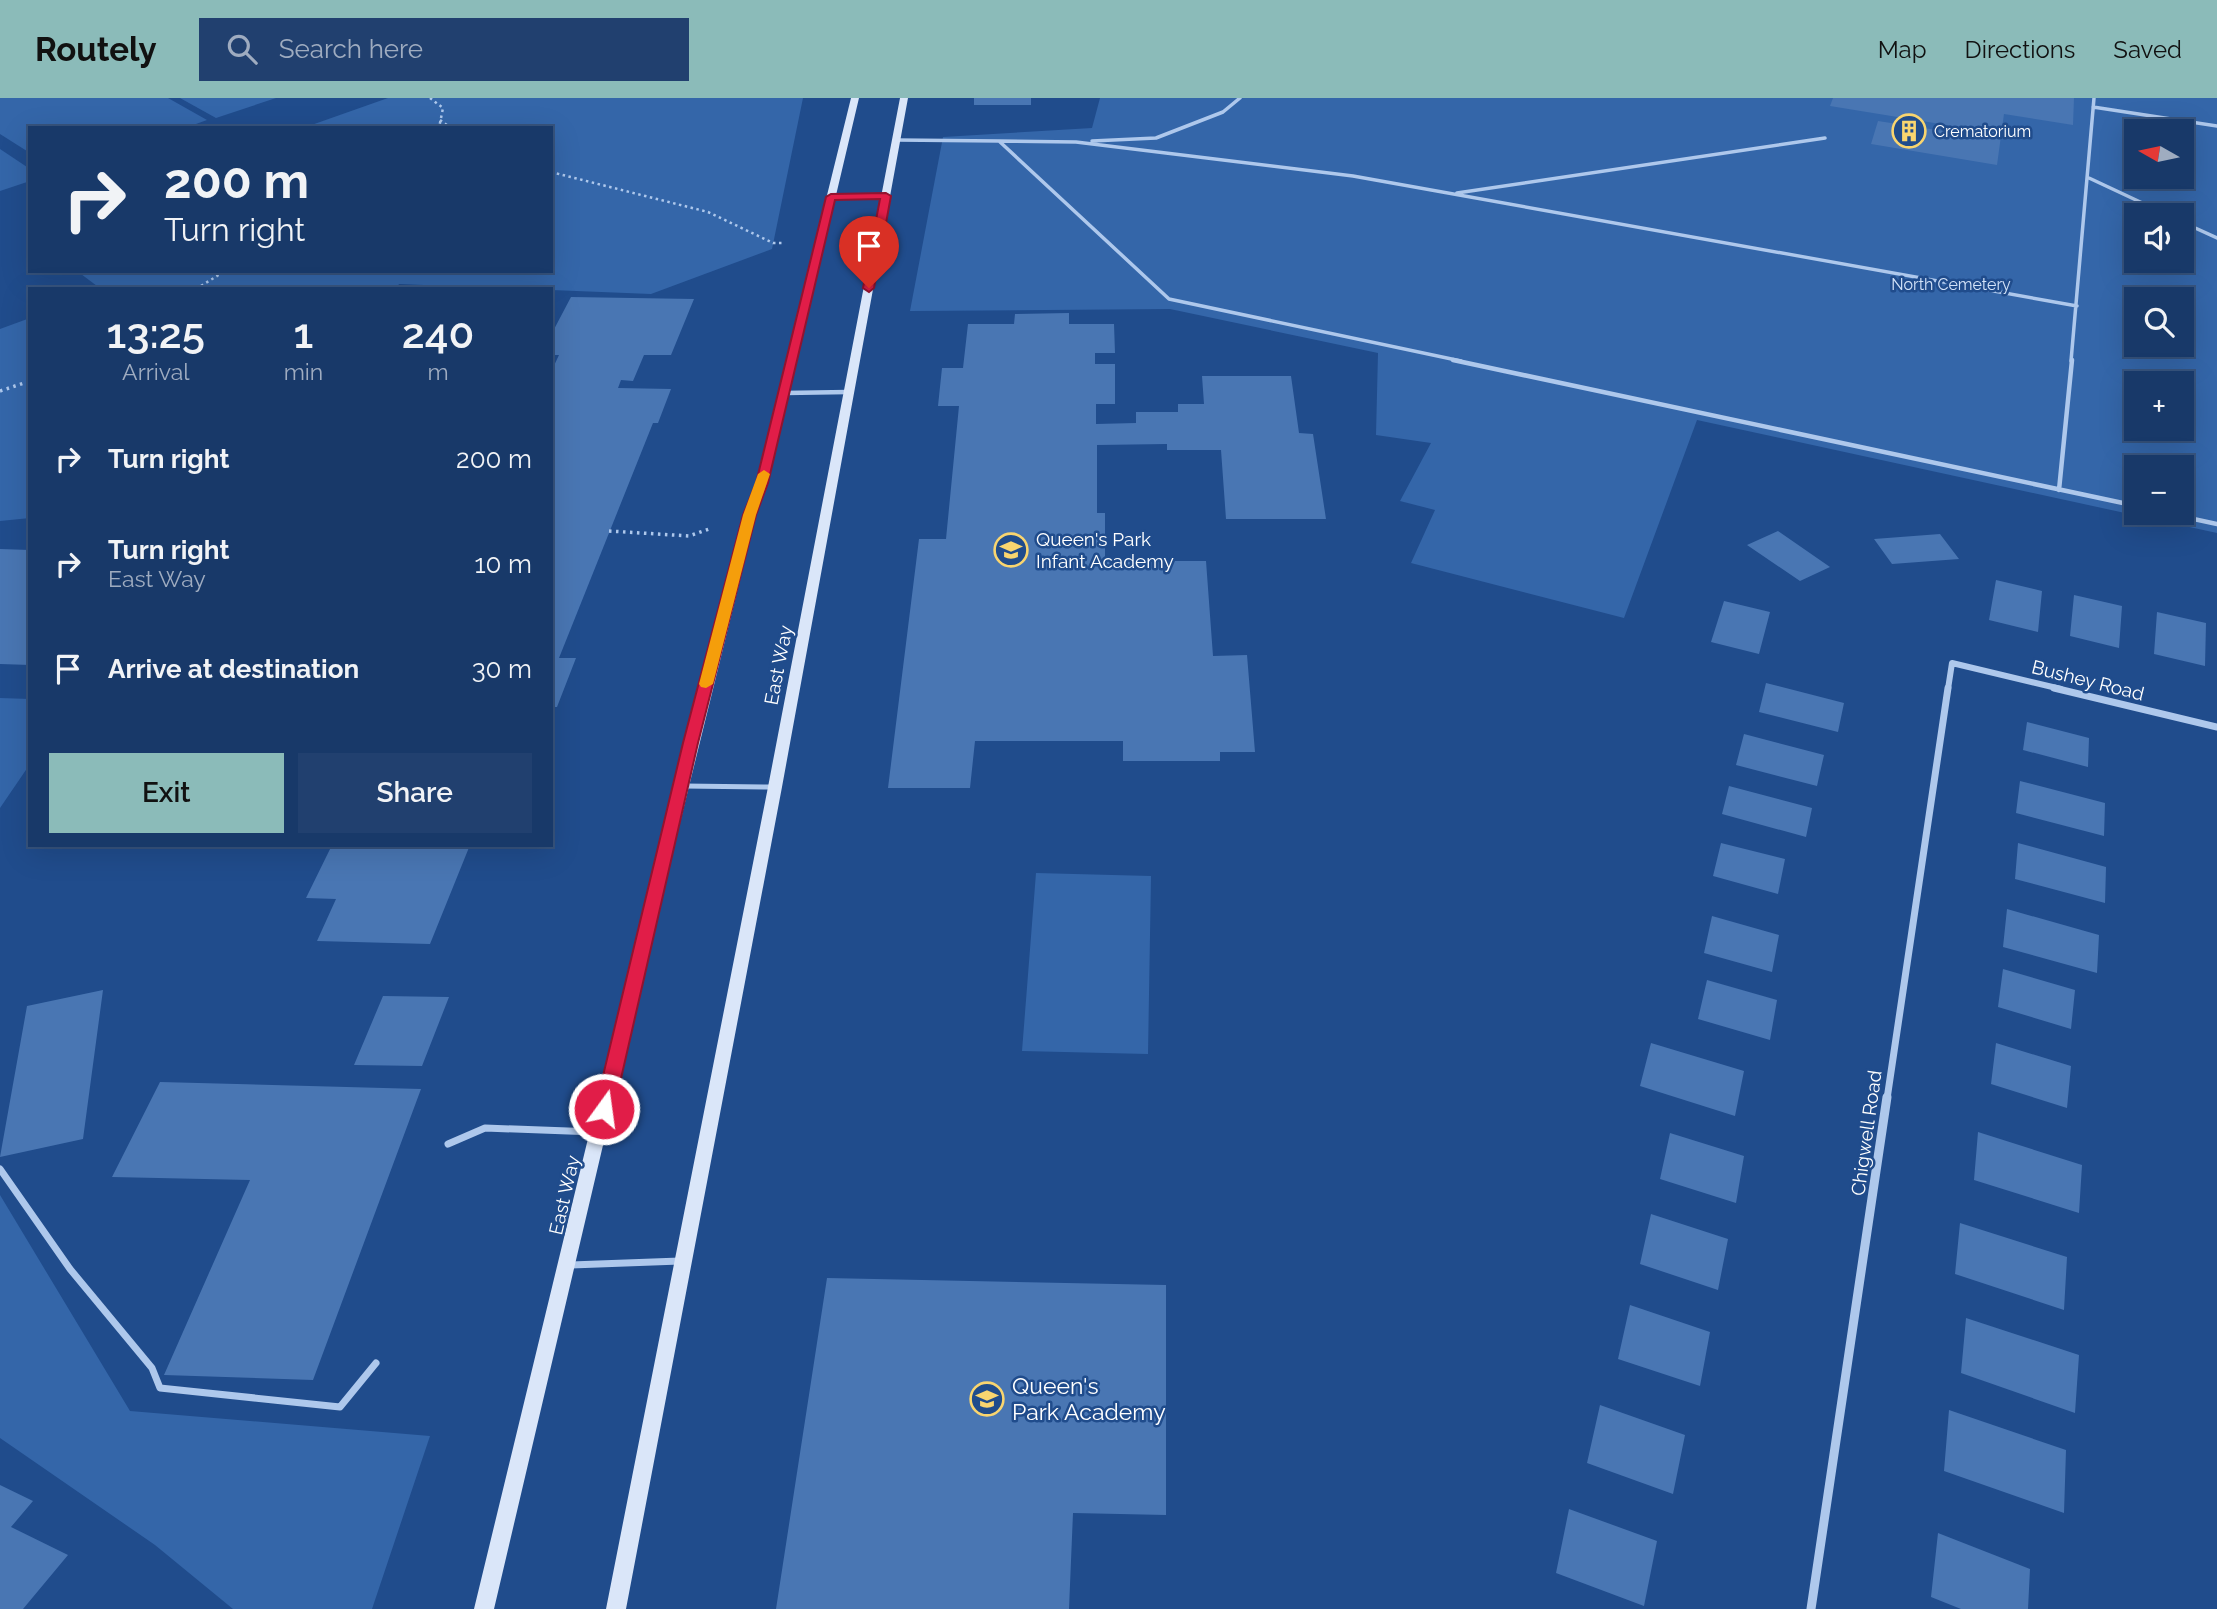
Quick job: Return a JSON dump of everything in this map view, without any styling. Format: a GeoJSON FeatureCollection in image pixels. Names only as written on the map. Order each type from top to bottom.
{"type":"FeatureCollection","features":[{"type":"Feature","properties":{"kind":"street","name":"East Way"},"geometry":{"type":"LineString","coordinates":[[484,1609],[681,786],[750,515],[762,483],[785,393],[855,98]]}},
{"type":"Feature","properties":{"kind":"street","name":"East Way"},"geometry":{"type":"LineString","coordinates":[[616,1609],[775,787],[904,98]]}},
{"type":"Feature","properties":{"kind":"street","name":"Bushey Road"},"geometry":{"type":"LineString","coordinates":[[1952,663],[2217,727]]}},
{"type":"Feature","properties":{"kind":"street","name":"Chigwell Road"},"geometry":{"type":"LineString","coordinates":[[1811,1609],[1952,663]]}},
{"type":"Feature","properties":{"kind":"lane"},"geometry":{"type":"LineString","coordinates":[[896,140],[1076,142],[1156,138],[1223,112],[1240,98]]}},
{"type":"Feature","properties":{"kind":"lane"},"geometry":{"type":"LineString","coordinates":[[2059,490],[2089,178],[2094,98]]}},
{"type":"Feature","properties":{"kind":"lane"},"geometry":{"type":"LineString","coordinates":[[2093,107],[2217,126]]}},
{"type":"Feature","properties":{"kind":"lane"},"geometry":{"type":"LineString","coordinates":[[1452,194],[1825,138]]}},
{"type":"Feature","properties":{"kind":"lane"},"geometry":{"type":"LineString","coordinates":[[999,141],[1169,299],[2124,503]]}},
{"type":"Feature","properties":{"kind":"lane"},"geometry":{"type":"LineString","coordinates":[[1076,142],[1353,176],[2077,306]]}},
{"type":"Feature","properties":{"kind":"lane"},"geometry":{"type":"LineString","coordinates":[[2089,178],[2142,203]]}},
{"type":"Feature","properties":{"kind":"lane"},"geometry":{"type":"LineString","coordinates":[[831,197],[886,196]]}},
{"type":"Feature","properties":{"kind":"lane"},"geometry":{"type":"LineString","coordinates":[[2194,228],[2217,239]]}},
{"type":"Feature","properties":{"kind":"lane"},"geometry":{"type":"LineString","coordinates":[[785,393],[848,393]]}},
{"type":"Feature","properties":{"kind":"lane"},"geometry":{"type":"LineString","coordinates":[[2194,519],[2217,524]]}},
{"type":"Feature","properties":{"kind":"lane"},"geometry":{"type":"LineString","coordinates":[[681,786],[775,787]]}},
{"type":"Feature","properties":{"kind":"lane"},"geometry":{"type":"LineString","coordinates":[[448,1144],[485,1128],[599,1133]]}},
{"type":"Feature","properties":{"kind":"lane"},"geometry":{"type":"LineString","coordinates":[[0,1170],[70,1269],[152,1368],[160,1388],[340,1408],[376,1363]]}},
{"type":"Feature","properties":{"kind":"lane"},"geometry":{"type":"LineString","coordinates":[[567,1265],[682,1261]]}},
{"type":"Feature","properties":{"kind":"path"},"geometry":{"type":"LineString","coordinates":[[430,98],[443,108],[439,126]]}},
{"type":"Feature","properties":{"kind":"path"},"geometry":{"type":"LineString","coordinates":[[440,120],[448,126]]}},
{"type":"Feature","properties":{"kind":"path"},"geometry":{"type":"LineString","coordinates":[[553,173],[708,212],[773,243],[820,244]]}},
{"type":"Feature","properties":{"kind":"path"},"geometry":{"type":"LineString","coordinates":[[199,287],[222,273]]}},
{"type":"Feature","properties":{"kind":"path"},"geometry":{"type":"LineString","coordinates":[[0,391],[28,382]]}},
{"type":"Feature","properties":{"kind":"path"},"geometry":{"type":"LineString","coordinates":[[610,531],[689,536],[750,515]]}},
{"type":"Feature","properties":{"kind":"green space"},"geometry":{"type":"Polygon","coordinates":[[[0,98],[168,98],[207,120],[190,126],[28,126],[28,152],[0,134],[0,98]]]}},
{"type":"Feature","properties":{"kind":"green space"},"geometry":{"type":"Polygon","coordinates":[[[180,98],[276,98],[216,118],[180,98]]]}},
{"type":"Feature","properties":{"kind":"green space"},"geometry":{"type":"Polygon","coordinates":[[[388,98],[803,98],[772,249],[651,294],[553,290],[553,287],[399,284],[397,287],[98,287],[80,273],[553,273],[553,126],[309,126],[388,98]]]}},
{"type":"Feature","properties":{"kind":"green space","name":"North Cemetery"},"geometry":{"type":"Polygon","coordinates":[[[1100,98],[2217,98],[2217,533],[2180,525],[2194,525],[2194,455],[2124,455],[2124,513],[1697,420],[1624,618],[1411,563],[1435,510],[1400,501],[1431,443],[1376,435],[1378,353],[1170,309],[910,311],[943,137],[1092,128],[1100,98]]]}},
{"type":"Feature","properties":{"kind":"green space"},"geometry":{"type":"Polygon","coordinates":[[[0,149],[28,168],[28,182],[0,191],[0,149]]]}},
{"type":"Feature","properties":{"kind":"green space"},"geometry":{"type":"Polygon","coordinates":[[[28,319],[28,518],[0,521],[0,329],[28,319]]]}},
{"type":"Feature","properties":{"kind":"green space"},"geometry":{"type":"Polygon","coordinates":[[[0,698],[28,699],[28,767],[0,808],[0,698]]]}},
{"type":"Feature","properties":{"kind":"green space"},"geometry":{"type":"Polygon","coordinates":[[[1036,873],[1151,876],[1148,1054],[1022,1051],[1036,873]]]}},
{"type":"Feature","properties":{"kind":"green space"},"geometry":{"type":"Polygon","coordinates":[[[0,1195],[130,1411],[430,1436],[372,1609],[233,1609],[155,1545],[0,1438],[0,1195]]]}},
{"type":"Feature","properties":{"kind":"building"},"geometry":{"type":"Polygon","coordinates":[[[974,98],[1031,98],[1031,105],[974,105],[974,98]]]}},
{"type":"Feature","properties":{"kind":"building","name":"Crematorium"},"geometry":{"type":"Polygon","coordinates":[[[1833,98],[2074,98],[2073,125],[2004,114],[1997,165],[1871,144],[1878,121],[1963,134],[1965,128],[1830,106],[1833,98]]]}},
{"type":"Feature","properties":{"kind":"building"},"geometry":{"type":"Polygon","coordinates":[[[571,297],[694,299],[671,355],[644,355],[633,381],[621,380],[618,388],[671,389],[658,423],[653,423],[559,658],[576,658],[557,707],[553,707],[553,368],[559,355],[553,355],[553,331],[571,297]]]}},
{"type":"Feature","properties":{"kind":"building","name":"Queen's Park Infant Academy"},"geometry":{"type":"Polygon","coordinates":[[[1069,313],[1069,324],[1114,324],[1115,353],[1095,353],[1095,364],[1115,364],[1115,404],[1096,404],[1096,424],[1136,423],[1136,412],[1178,412],[1178,404],[1204,404],[1202,376],[1291,376],[1299,433],[1313,434],[1326,519],[1226,519],[1221,450],[1167,450],[1167,444],[1097,445],[1097,513],[1105,513],[1105,561],[1206,561],[1213,656],[1247,655],[1255,752],[1220,752],[1220,761],[1123,761],[1123,741],[975,741],[970,788],[888,788],[919,539],[946,539],[959,406],[938,406],[942,368],[963,368],[968,324],[1014,324],[1015,314],[1069,313]]]}},
{"type":"Feature","properties":{"kind":"building"},"geometry":{"type":"Polygon","coordinates":[[[1778,531],[1830,567],[1800,581],[1747,545],[1778,531]]]}},
{"type":"Feature","properties":{"kind":"building"},"geometry":{"type":"Polygon","coordinates":[[[1940,534],[1959,559],[1892,564],[1874,539],[1940,534]]]}},
{"type":"Feature","properties":{"kind":"building"},"geometry":{"type":"Polygon","coordinates":[[[0,549],[28,550],[28,665],[0,664],[0,549]]]}},
{"type":"Feature","properties":{"kind":"building"},"geometry":{"type":"Polygon","coordinates":[[[1996,580],[2042,591],[2038,632],[1989,620],[1996,580]]]}},
{"type":"Feature","properties":{"kind":"building"},"geometry":{"type":"Polygon","coordinates":[[[2074,595],[2122,606],[2119,648],[2070,636],[2074,595]]]}},
{"type":"Feature","properties":{"kind":"building"},"geometry":{"type":"Polygon","coordinates":[[[1724,601],[1770,612],[1759,654],[1711,642],[1724,601]]]}},
{"type":"Feature","properties":{"kind":"building"},"geometry":{"type":"Polygon","coordinates":[[[2157,612],[2206,623],[2205,666],[2154,654],[2157,612]]]}},
{"type":"Feature","properties":{"kind":"building"},"geometry":{"type":"Polygon","coordinates":[[[1766,683],[1844,703],[1838,732],[1759,712],[1766,683]]]}},
{"type":"Feature","properties":{"kind":"building"},"geometry":{"type":"Polygon","coordinates":[[[2027,722],[2089,738],[2088,767],[2023,750],[2027,722]]]}},
{"type":"Feature","properties":{"kind":"building"},"geometry":{"type":"Polygon","coordinates":[[[1744,734],[1824,755],[1817,786],[1736,765],[1744,734]]]}},
{"type":"Feature","properties":{"kind":"building"},"geometry":{"type":"Polygon","coordinates":[[[2020,781],[2105,803],[2104,836],[2016,813],[2020,781]]]}},
{"type":"Feature","properties":{"kind":"building"},"geometry":{"type":"Polygon","coordinates":[[[1729,786],[1812,808],[1806,837],[1722,814],[1729,786]]]}},
{"type":"Feature","properties":{"kind":"building"},"geometry":{"type":"Polygon","coordinates":[[[1721,843],[1785,859],[1778,894],[1713,876],[1721,843]]]}},
{"type":"Feature","properties":{"kind":"building"},"geometry":{"type":"Polygon","coordinates":[[[2018,843],[2106,867],[2105,903],[2015,879],[2018,843]]]}},
{"type":"Feature","properties":{"kind":"building"},"geometry":{"type":"Polygon","coordinates":[[[331,847],[469,847],[430,944],[317,941],[336,899],[306,898],[331,847]]]}},
{"type":"Feature","properties":{"kind":"building"},"geometry":{"type":"Polygon","coordinates":[[[2007,909],[2099,935],[2097,973],[2003,947],[2007,909]]]}},
{"type":"Feature","properties":{"kind":"building"},"geometry":{"type":"Polygon","coordinates":[[[1712,916],[1779,935],[1772,972],[1704,953],[1712,916]]]}},
{"type":"Feature","properties":{"kind":"building"},"geometry":{"type":"Polygon","coordinates":[[[2003,969],[2075,990],[2071,1029],[1998,1007],[2003,969]]]}},
{"type":"Feature","properties":{"kind":"building"},"geometry":{"type":"Polygon","coordinates":[[[1707,980],[1777,1000],[1770,1040],[1698,1019],[1707,980]]]}},
{"type":"Feature","properties":{"kind":"building"},"geometry":{"type":"Polygon","coordinates":[[[103,990],[83,1139],[0,1157],[27,1006],[103,990]]]}},
{"type":"Feature","properties":{"kind":"building"},"geometry":{"type":"Polygon","coordinates":[[[383,996],[449,997],[422,1066],[354,1065],[383,996]]]}},
{"type":"Feature","properties":{"kind":"building"},"geometry":{"type":"Polygon","coordinates":[[[1651,1043],[1744,1071],[1735,1116],[1640,1086],[1651,1043]]]}},
{"type":"Feature","properties":{"kind":"building"},"geometry":{"type":"Polygon","coordinates":[[[1996,1043],[2071,1066],[2067,1108],[1991,1084],[1996,1043]]]}},
{"type":"Feature","properties":{"kind":"building"},"geometry":{"type":"Polygon","coordinates":[[[160,1082],[421,1089],[313,1380],[164,1375],[250,1180],[112,1177],[160,1082]]]}},
{"type":"Feature","properties":{"kind":"building"},"geometry":{"type":"Polygon","coordinates":[[[1978,1132],[2082,1165],[2079,1213],[1974,1180],[1978,1132]]]}},
{"type":"Feature","properties":{"kind":"building"},"geometry":{"type":"Polygon","coordinates":[[[1670,1133],[1744,1156],[1736,1203],[1660,1179],[1670,1133]]]}},
{"type":"Feature","properties":{"kind":"building"},"geometry":{"type":"Polygon","coordinates":[[[1651,1214],[1728,1239],[1718,1290],[1640,1264],[1651,1214]]]}},
{"type":"Feature","properties":{"kind":"building"},"geometry":{"type":"Polygon","coordinates":[[[1960,1223],[2067,1257],[2064,1310],[1955,1274],[1960,1223]]]}},
{"type":"Feature","properties":{"kind":"building","name":"Queen's Park Academy"},"geometry":{"type":"Polygon","coordinates":[[[827,1278],[1166,1285],[1166,1515],[1073,1513],[1069,1609],[776,1609],[827,1278]]]}},
{"type":"Feature","properties":{"kind":"building"},"geometry":{"type":"Polygon","coordinates":[[[1630,1305],[1710,1332],[1700,1386],[1618,1359],[1630,1305]]]}},
{"type":"Feature","properties":{"kind":"building"},"geometry":{"type":"Polygon","coordinates":[[[1966,1318],[2079,1355],[2075,1413],[1961,1373],[1966,1318]]]}},
{"type":"Feature","properties":{"kind":"building"},"geometry":{"type":"Polygon","coordinates":[[[1600,1405],[1685,1435],[1673,1494],[1587,1463],[1600,1405]]]}},
{"type":"Feature","properties":{"kind":"building"},"geometry":{"type":"Polygon","coordinates":[[[1949,1410],[2066,1450],[2064,1513],[1944,1471],[1949,1410]]]}},
{"type":"Feature","properties":{"kind":"building"},"geometry":{"type":"Polygon","coordinates":[[[0,1485],[33,1501],[11,1527],[68,1555],[23,1609],[0,1609],[0,1485]]]}},
{"type":"Feature","properties":{"kind":"building"},"geometry":{"type":"Polygon","coordinates":[[[1569,1509],[1657,1541],[1644,1606],[1556,1573],[1569,1509]]]}},
{"type":"Feature","properties":{"kind":"building"},"geometry":{"type":"Polygon","coordinates":[[[1938,1533],[2030,1569],[2028,1609],[1961,1609],[1931,1597],[1938,1533]]]}},
{"type":"Feature","properties":{"kind":"slow traffic"},"geometry":{"type":"LineString","coordinates":[[706,684],[750,515],[764,474]]}},
{"type":"Feature","properties":{"kind":"place","name":"Crematorium"},"geometry":{"type":"Point","coordinates":[1909,131]}},
{"type":"Feature","properties":{"kind":"place","name":"Queen's Park Infant Academy"},"geometry":{"type":"Point","coordinates":[1011,550]}},
{"type":"Feature","properties":{"kind":"place","name":"Queen's Park Academy"},"geometry":{"type":"Point","coordinates":[987,1399]}},
{"type":"Feature","properties":{"kind":"route"},"geometry":{"type":"LineString","coordinates":[[604,1109],[691,743],[750,515],[762,483],[831,197],[886,196],[869,288]]}}]}
